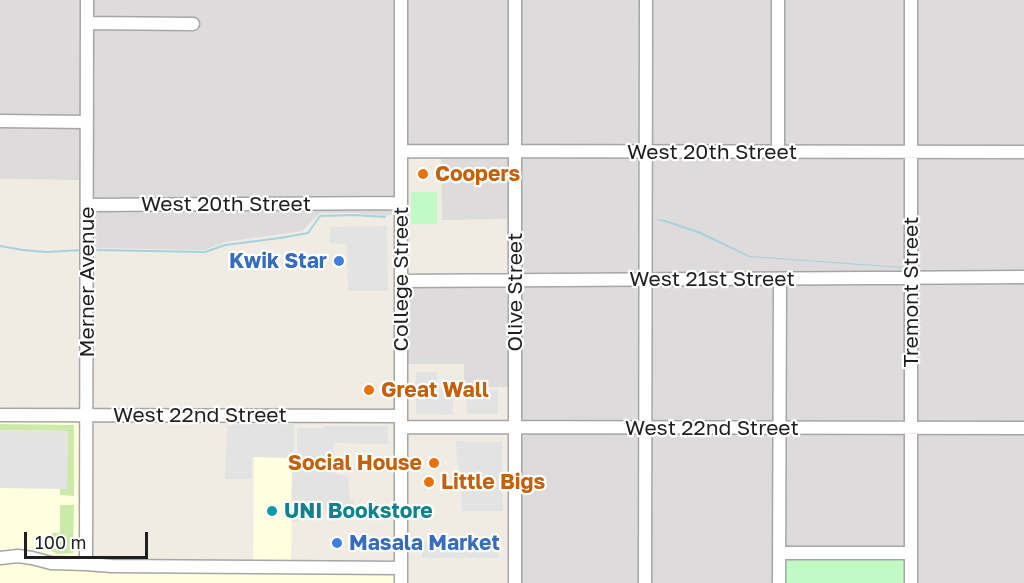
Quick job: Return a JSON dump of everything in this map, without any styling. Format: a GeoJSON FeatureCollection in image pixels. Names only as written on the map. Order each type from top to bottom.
{"type":"FeatureCollection","features":[{"type":"Feature","properties":{"kind":"street","name":"Merner Avenue"},"geometry":{"type":"LineString","coordinates":[[86,564],[87,0]]}},
{"type":"Feature","properties":{"kind":"street","name":"College Street"},"geometry":{"type":"LineString","coordinates":[[399,571],[401,0]]}},
{"type":"Feature","properties":{"kind":"street","name":"Olive Street"},"geometry":{"type":"LineString","coordinates":[[515,0],[515,583]]}},
{"type":"Feature","properties":{"kind":"street"},"geometry":{"type":"LineString","coordinates":[[645,583],[646,0]]}},
{"type":"Feature","properties":{"kind":"street"},"geometry":{"type":"LineString","coordinates":[[778,0],[778,152]]}},
{"type":"Feature","properties":{"kind":"street","name":"Tremont Street"},"geometry":{"type":"LineString","coordinates":[[911,0],[911,583]]}},
{"type":"Feature","properties":{"kind":"street"},"geometry":{"type":"LineString","coordinates":[[87,24],[193,24]]}},
{"type":"Feature","properties":{"kind":"street"},"geometry":{"type":"LineString","coordinates":[[0,121],[87,122]]}},
{"type":"Feature","properties":{"kind":"street","name":"West 20th Street"},"geometry":{"type":"LineString","coordinates":[[401,151],[1024,152]]}},
{"type":"Feature","properties":{"kind":"street","name":"West 20th Street"},"geometry":{"type":"LineString","coordinates":[[87,205],[401,203]]}},
{"type":"Feature","properties":{"kind":"street","name":"West 21st Street"},"geometry":{"type":"LineString","coordinates":[[401,281],[1024,277]]}},
{"type":"Feature","properties":{"kind":"street"},"geometry":{"type":"LineString","coordinates":[[779,583],[780,279]]}},
{"type":"Feature","properties":{"kind":"street","name":"West 22nd Street"},"geometry":{"type":"LineString","coordinates":[[0,415],[401,422],[515,428],[1024,429]]}},
{"type":"Feature","properties":{"kind":"street"},"geometry":{"type":"LineString","coordinates":[[779,553],[911,553]]}},
{"type":"Feature","properties":{"kind":"street"},"geometry":{"type":"LineString","coordinates":[[0,558],[18,556],[51,563],[112,566],[399,571]]}},
{"type":"Feature","properties":{"kind":"shaded area"},"geometry":{"type":"Polygon","coordinates":[[[0,0],[1024,0],[1024,583],[520,583],[522,387],[464,387],[464,364],[405,364],[404,276],[508,275],[507,219],[442,220],[441,157],[406,157],[406,210],[386,216],[320,213],[302,231],[225,242],[205,250],[87,248],[87,180],[0,179],[0,0]]]}},
{"type":"Feature","properties":{"kind":"shaded area"},"geometry":{"type":"Polygon","coordinates":[[[387,226],[388,291],[348,291],[347,244],[330,243],[330,227],[387,226]]]}},
{"type":"Feature","properties":{"kind":"shaded area"},"geometry":{"type":"Polygon","coordinates":[[[416,372],[437,372],[437,389],[453,389],[453,415],[416,414],[416,372]]]}},
{"type":"Feature","properties":{"kind":"shaded area"},"geometry":{"type":"Polygon","coordinates":[[[498,390],[498,414],[467,414],[466,391],[498,390]]]}},
{"type":"Feature","properties":{"kind":"shaded area"},"geometry":{"type":"Polygon","coordinates":[[[0,415],[87,415],[87,564],[253,566],[254,422],[293,421],[291,571],[398,571],[398,583],[0,583],[0,415]]]}},
{"type":"Feature","properties":{"kind":"shaded area"},"geometry":{"type":"Polygon","coordinates":[[[294,424],[294,458],[252,457],[252,479],[225,479],[227,425],[294,424]]]}},
{"type":"Feature","properties":{"kind":"shaded area"},"geometry":{"type":"Polygon","coordinates":[[[323,426],[388,426],[388,444],[334,443],[336,474],[348,476],[350,501],[354,501],[354,511],[300,509],[299,522],[291,521],[292,469],[297,458],[297,428],[323,428],[323,426]]]}},
{"type":"Feature","properties":{"kind":"shaded area"},"geometry":{"type":"Polygon","coordinates":[[[0,430],[68,431],[67,489],[0,488],[0,430]]]}},
{"type":"Feature","properties":{"kind":"shaded area"},"geometry":{"type":"Polygon","coordinates":[[[456,441],[502,442],[503,511],[462,511],[456,441]]]}},
{"type":"Feature","properties":{"kind":"shaded area"},"geometry":{"type":"Polygon","coordinates":[[[422,542],[499,542],[499,558],[422,558],[422,542]]]}},
{"type":"Feature","properties":{"kind":"green space"},"geometry":{"type":"Polygon","coordinates":[[[411,192],[437,192],[437,224],[411,224],[411,192]]]}},
{"type":"Feature","properties":{"kind":"green space"},"geometry":{"type":"Polygon","coordinates":[[[0,424],[74,425],[74,496],[60,495],[60,489],[66,489],[68,431],[0,430],[0,424]]]}},
{"type":"Feature","properties":{"kind":"green space"},"geometry":{"type":"Polygon","coordinates":[[[60,505],[74,505],[73,553],[57,554],[50,550],[52,533],[60,533],[60,505]]]}},
{"type":"Feature","properties":{"kind":"green space"},"geometry":{"type":"Polygon","coordinates":[[[779,553],[911,553],[911,583],[779,583],[779,553]]]}},
{"type":"Feature","properties":{"kind":"water"},"geometry":{"type":"Polygon","coordinates":[[[657,219],[701,232],[750,256],[902,268],[749,257],[700,234],[657,219]]]}},
{"type":"Feature","properties":{"kind":"waterway"},"geometry":{"type":"LineString","coordinates":[[92,250],[205,252],[225,245],[308,233],[320,216],[385,217]]}},
{"type":"Feature","properties":{"kind":"waterway"},"geometry":{"type":"LineString","coordinates":[[0,246],[46,252],[84,250]]}},
{"type":"Feature","properties":{"kind":"place","name":"Coopers"},"geometry":{"type":"Point","coordinates":[423,174]}},
{"type":"Feature","properties":{"kind":"place","name":"Kwik Star"},"geometry":{"type":"Point","coordinates":[339,261]}},
{"type":"Feature","properties":{"kind":"place","name":"Great Wall"},"geometry":{"type":"Point","coordinates":[369,390]}},
{"type":"Feature","properties":{"kind":"place","name":"Social House"},"geometry":{"type":"Point","coordinates":[434,463]}},
{"type":"Feature","properties":{"kind":"place","name":"Little Bigs"},"geometry":{"type":"Point","coordinates":[429,482]}},
{"type":"Feature","properties":{"kind":"place","name":"UNI Bookstore"},"geometry":{"type":"Point","coordinates":[272,511]}},
{"type":"Feature","properties":{"kind":"place","name":"Masala Market"},"geometry":{"type":"Point","coordinates":[337,543]}}]}
